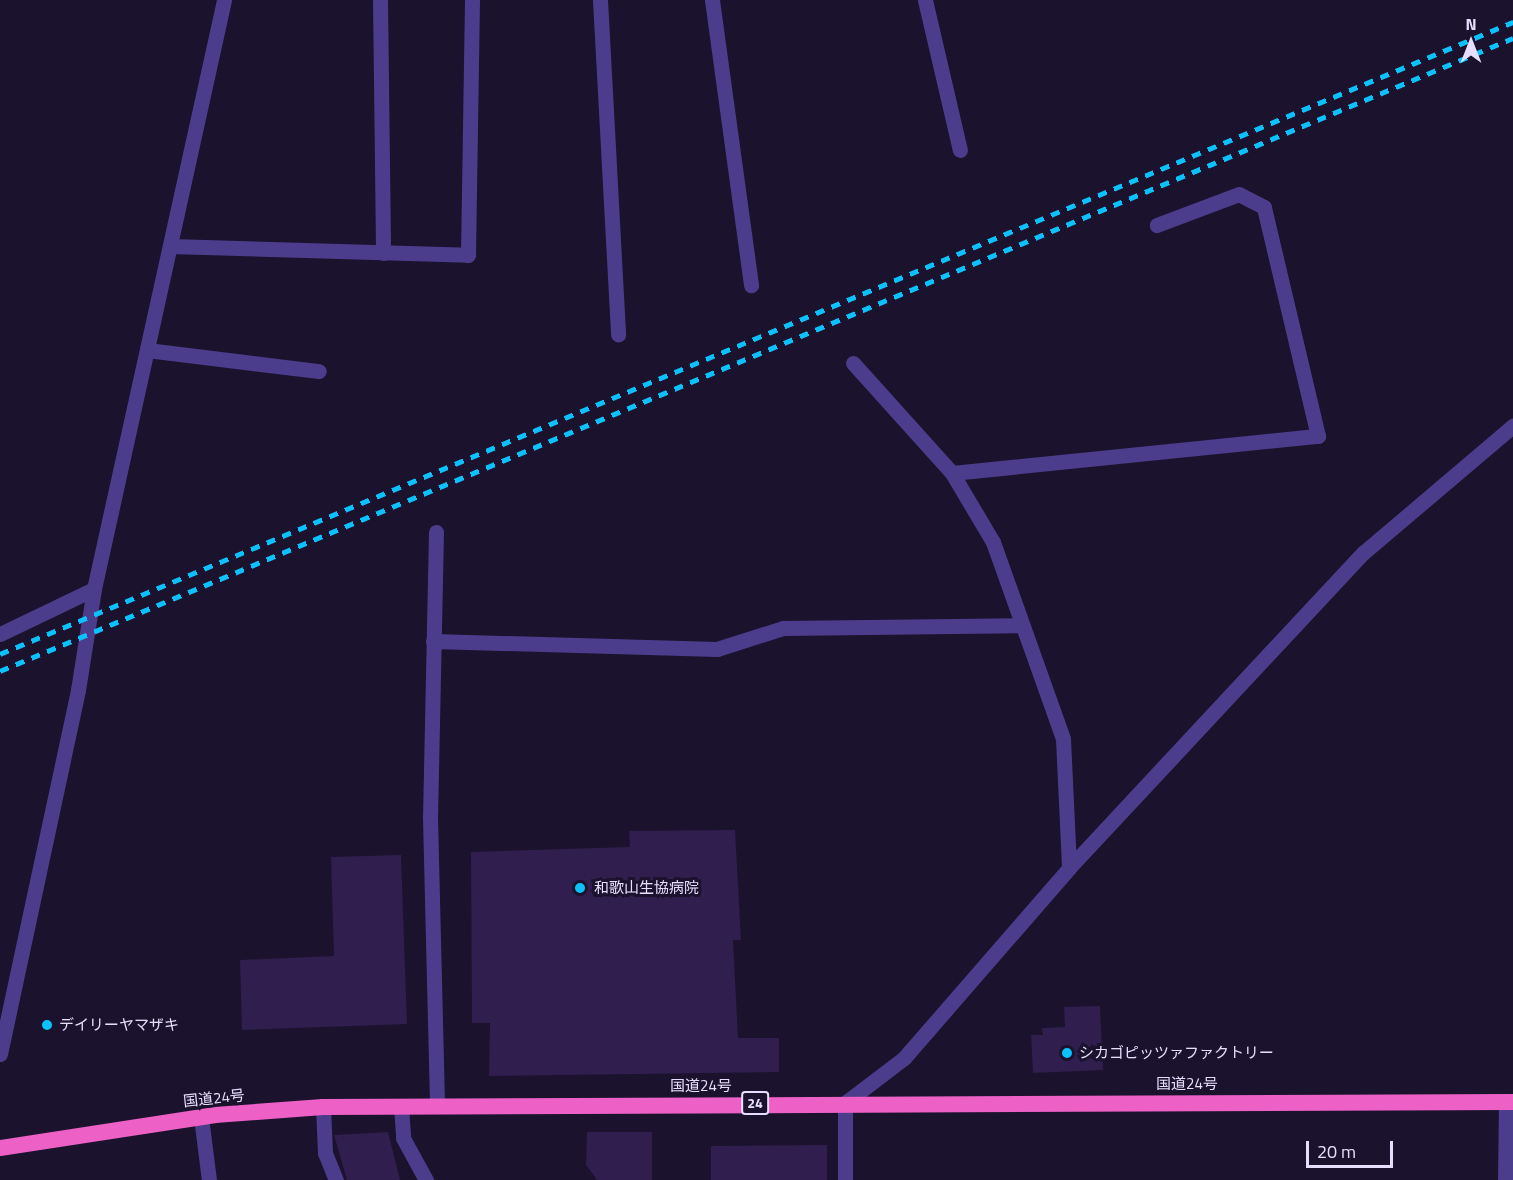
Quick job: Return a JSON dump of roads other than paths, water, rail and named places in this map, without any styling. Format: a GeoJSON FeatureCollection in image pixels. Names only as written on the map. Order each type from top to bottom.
{"type":"FeatureCollection","features":[{"type":"Feature","properties":{"kind":"highway","name":"国道24号"},"geometry":{"type":"LineString","coordinates":[[0,1148],[201,1117],[323,1107],[845,1103],[1510,1102]]}},
{"type":"Feature","properties":{"kind":"street"},"geometry":{"type":"LineString","coordinates":[[0,1054],[78,690],[94,589],[224,0]]}},
{"type":"Feature","properties":{"kind":"street"},"geometry":{"type":"LineString","coordinates":[[380,0],[383,253]]}},
{"type":"Feature","properties":{"kind":"street"},"geometry":{"type":"LineString","coordinates":[[170,246],[468,255],[472,0]]}},
{"type":"Feature","properties":{"kind":"street"},"geometry":{"type":"LineString","coordinates":[[600,0],[618,335]]}},
{"type":"Feature","properties":{"kind":"street"},"geometry":{"type":"LineString","coordinates":[[712,0],[751,285]]}},
{"type":"Feature","properties":{"kind":"street"},"geometry":{"type":"LineString","coordinates":[[925,0],[960,150]]}},
{"type":"Feature","properties":{"kind":"street"},"geometry":{"type":"LineString","coordinates":[[952,473],[1318,436],[1264,207],[1239,194],[1157,225]]}},
{"type":"Feature","properties":{"kind":"street"},"geometry":{"type":"LineString","coordinates":[[147,350],[319,371]]}},
{"type":"Feature","properties":{"kind":"street"},"geometry":{"type":"LineString","coordinates":[[853,363],[952,473],[993,542],[1020,625],[1063,739],[1070,868]]}},
{"type":"Feature","properties":{"kind":"street"},"geometry":{"type":"LineString","coordinates":[[845,1180],[845,1103],[904,1058],[1070,868],[1363,553],[1513,426]]}},
{"type":"Feature","properties":{"kind":"street"},"geometry":{"type":"LineString","coordinates":[[436,532],[430,818],[437,1106]]}},
{"type":"Feature","properties":{"kind":"street"},"geometry":{"type":"LineString","coordinates":[[0,634],[94,589]]}},
{"type":"Feature","properties":{"kind":"street"},"geometry":{"type":"LineString","coordinates":[[433,641],[717,649],[783,628],[1020,625]]}},
{"type":"Feature","properties":{"kind":"street"},"geometry":{"type":"LineString","coordinates":[[1505,1180],[1510,1102]]}},
{"type":"Feature","properties":{"kind":"street"},"geometry":{"type":"LineString","coordinates":[[401,1106],[403,1138],[426,1180]]}},
{"type":"Feature","properties":{"kind":"street"},"geometry":{"type":"LineString","coordinates":[[323,1107],[325,1153],[336,1180]]}},
{"type":"Feature","properties":{"kind":"street"},"geometry":{"type":"LineString","coordinates":[[201,1117],[209,1180]]}},
{"type":"Feature","properties":{"kind":"railway"},"geometry":{"type":"LineString","coordinates":[[0,654],[1513,22]]}},
{"type":"Feature","properties":{"kind":"railway"},"geometry":{"type":"LineString","coordinates":[[0,671],[1513,38]]}},
{"type":"Feature","properties":{"kind":"place","name":"和歌山生協病院"},"geometry":{"type":"Point","coordinates":[580,888]}},
{"type":"Feature","properties":{"kind":"place","name":"デイリーヤマザキ"},"geometry":{"type":"Point","coordinates":[47,1025]}},
{"type":"Feature","properties":{"kind":"place","name":"シカゴピッツァファクトリー"},"geometry":{"type":"Point","coordinates":[1067,1053]}}]}
